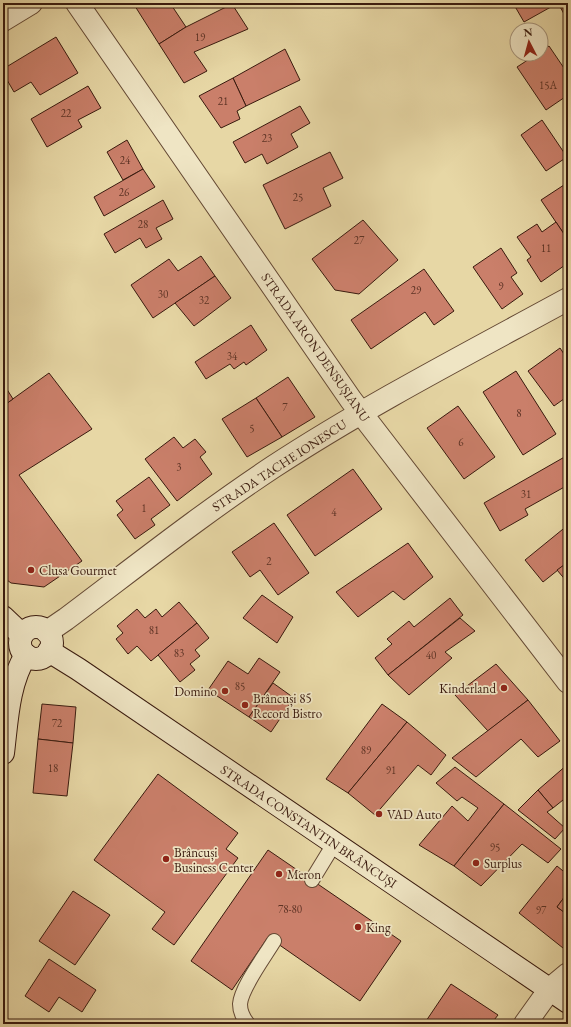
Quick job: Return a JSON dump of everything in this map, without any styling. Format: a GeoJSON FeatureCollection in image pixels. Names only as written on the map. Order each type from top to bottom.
{"type":"FeatureCollection","features":[{"type":"Feature","properties":{"kind":"street"},"geometry":{"type":"LineString","coordinates":[[3,20],[31,3]]}},
{"type":"Feature","properties":{"kind":"street","name":"STRADA ARON DENSUȘIANU"},"geometry":{"type":"LineString","coordinates":[[77,3],[360,412],[568,682]]}},
{"type":"Feature","properties":{"kind":"street","name":"STRADA TACHE IONESCU"},"geometry":{"type":"LineString","coordinates":[[24,645],[32,658],[38,659],[45,656],[48,642],[66,619],[208,512],[273,467],[360,412],[568,299]]}},
{"type":"Feature","properties":{"kind":"street"},"geometry":{"type":"LineString","coordinates":[[3,617],[24,645],[19,667],[13,683],[3,753]]}},
{"type":"Feature","properties":{"kind":"street","name":"STRADA CONSTANTIN BRÂNCUȘI"},"geometry":{"type":"LineString","coordinates":[[48,642],[78,669],[568,1002]]}},
{"type":"Feature","properties":{"kind":"street"},"geometry":{"type":"LineString","coordinates":[[525,1024],[550,989],[568,974]]}},
{"type":"Feature","properties":{"kind":"lane"},"geometry":{"type":"LineString","coordinates":[[312,880],[334,844]]}},
{"type":"Feature","properties":{"kind":"lane"},"geometry":{"type":"LineString","coordinates":[[248,1024],[242,1015],[240,1003],[243,993],[274,941]]}},
{"type":"Feature","properties":{"kind":"building"},"geometry":{"type":"Polygon","coordinates":[[[133,3],[176,3],[172,6],[186,27],[159,44],[133,3]]]}},
{"type":"Feature","properties":{"kind":"building"},"geometry":{"type":"Polygon","coordinates":[[[513,3],[558,3],[524,22],[513,3]]]}},
{"type":"Feature","properties":{"kind":"building"},"geometry":{"type":"Polygon","coordinates":[[[558,3],[568,3],[568,12],[564,14],[558,3]]]}},
{"type":"Feature","properties":{"kind":"building"},"geometry":{"type":"Polygon","coordinates":[[[232,4],[248,29],[194,52],[207,71],[184,83],[159,44],[186,27],[232,4]]]}},
{"type":"Feature","properties":{"kind":"building"},"geometry":{"type":"Polygon","coordinates":[[[56,37],[78,73],[40,95],[31,82],[14,92],[3,73],[3,69],[56,37]]]}},
{"type":"Feature","properties":{"kind":"building"},"geometry":{"type":"Polygon","coordinates":[[[549,46],[568,74],[568,95],[546,110],[517,67],[525,62],[549,62],[549,46]]]}},
{"type":"Feature","properties":{"kind":"building"},"geometry":{"type":"Polygon","coordinates":[[[285,49],[300,80],[246,106],[233,78],[285,49]]]}},
{"type":"Feature","properties":{"kind":"building"},"geometry":{"type":"Polygon","coordinates":[[[233,78],[246,106],[237,111],[240,119],[221,128],[199,96],[233,78]]]}},
{"type":"Feature","properties":{"kind":"building"},"geometry":{"type":"Polygon","coordinates":[[[88,86],[101,108],[78,120],[82,127],[47,147],[31,119],[88,86]]]}},
{"type":"Feature","properties":{"kind":"building"},"geometry":{"type":"Polygon","coordinates":[[[300,106],[310,123],[291,134],[298,147],[267,164],[262,154],[245,163],[233,142],[300,106]]]}},
{"type":"Feature","properties":{"kind":"building"},"geometry":{"type":"Polygon","coordinates":[[[542,120],[567,157],[546,171],[521,135],[542,120]]]}},
{"type":"Feature","properties":{"kind":"building"},"geometry":{"type":"Polygon","coordinates":[[[127,140],[143,169],[123,180],[107,152],[127,140]]]}},
{"type":"Feature","properties":{"kind":"building"},"geometry":{"type":"Polygon","coordinates":[[[330,152],[343,178],[323,188],[331,206],[285,229],[263,185],[330,152]]]}},
{"type":"Feature","properties":{"kind":"building"},"geometry":{"type":"Polygon","coordinates":[[[143,169],[155,187],[104,216],[94,197],[143,169]]]}},
{"type":"Feature","properties":{"kind":"building"},"geometry":{"type":"Polygon","coordinates":[[[567,183],[568,184],[568,240],[541,200],[567,183]]]}},
{"type":"Feature","properties":{"kind":"building"},"geometry":{"type":"Polygon","coordinates":[[[163,200],[173,219],[156,228],[162,239],[146,248],[140,238],[115,253],[104,234],[163,200]]]}},
{"type":"Feature","properties":{"kind":"building"},"geometry":{"type":"Polygon","coordinates":[[[363,220],[398,260],[359,294],[335,290],[312,259],[363,220]]]}},
{"type":"Feature","properties":{"kind":"building"},"geometry":{"type":"Polygon","coordinates":[[[556,222],[568,240],[568,263],[541,282],[527,260],[531,257],[517,237],[537,224],[542,232],[556,222]]]}},
{"type":"Feature","properties":{"kind":"building"},"geometry":{"type":"Polygon","coordinates":[[[501,248],[517,273],[511,277],[523,294],[502,309],[473,267],[501,248]]]}},
{"type":"Feature","properties":{"kind":"building"},"geometry":{"type":"Polygon","coordinates":[[[201,256],[215,276],[153,318],[131,285],[169,259],[178,271],[201,256]]]}},
{"type":"Feature","properties":{"kind":"building"},"geometry":{"type":"Polygon","coordinates":[[[424,269],[454,311],[434,325],[425,312],[371,349],[351,320],[424,269]]]}},
{"type":"Feature","properties":{"kind":"building"},"geometry":{"type":"Polygon","coordinates":[[[215,276],[231,298],[194,326],[175,303],[215,276]]]}},
{"type":"Feature","properties":{"kind":"building"},"geometry":{"type":"Polygon","coordinates":[[[251,325],[267,350],[246,365],[244,362],[234,369],[230,364],[206,379],[195,362],[251,325]]]}},
{"type":"Feature","properties":{"kind":"building"},"geometry":{"type":"Polygon","coordinates":[[[560,348],[568,360],[568,396],[554,406],[528,371],[560,348]]]}},
{"type":"Feature","properties":{"kind":"building"},"geometry":{"type":"Polygon","coordinates":[[[516,371],[556,434],[523,455],[483,392],[516,371]]]}},
{"type":"Feature","properties":{"kind":"building"},"geometry":{"type":"Polygon","coordinates":[[[49,373],[92,429],[19,475],[82,561],[44,587],[11,583],[3,577],[3,406],[49,373]]]}},
{"type":"Feature","properties":{"kind":"building"},"geometry":{"type":"Polygon","coordinates":[[[288,377],[315,417],[282,437],[256,398],[288,377]]]}},
{"type":"Feature","properties":{"kind":"building"},"geometry":{"type":"Polygon","coordinates":[[[3,383],[13,399],[3,406],[3,383]]]}},
{"type":"Feature","properties":{"kind":"building"},"geometry":{"type":"Polygon","coordinates":[[[256,398],[282,437],[247,457],[222,419],[256,398]]]}},
{"type":"Feature","properties":{"kind":"building"},"geometry":{"type":"Polygon","coordinates":[[[458,406],[495,457],[464,479],[427,428],[458,406]]]}},
{"type":"Feature","properties":{"kind":"building"},"geometry":{"type":"Polygon","coordinates":[[[174,437],[183,448],[195,439],[206,452],[200,457],[212,474],[177,501],[145,459],[174,437]]]}},
{"type":"Feature","properties":{"kind":"building"},"geometry":{"type":"Polygon","coordinates":[[[568,455],[568,485],[525,509],[528,515],[500,531],[484,503],[568,455]]]}},
{"type":"Feature","properties":{"kind":"building"},"geometry":{"type":"Polygon","coordinates":[[[353,469],[382,509],[315,556],[287,515],[353,469]]]}},
{"type":"Feature","properties":{"kind":"building"},"geometry":{"type":"Polygon","coordinates":[[[149,477],[170,505],[151,519],[155,525],[135,539],[117,515],[123,510],[116,501],[149,477]]]}},
{"type":"Feature","properties":{"kind":"building"},"geometry":{"type":"Polygon","coordinates":[[[274,523],[309,573],[278,595],[260,570],[250,577],[232,552],[274,523]]]}},
{"type":"Feature","properties":{"kind":"building"},"geometry":{"type":"Polygon","coordinates":[[[568,525],[568,562],[543,582],[525,560],[568,525]]]}},
{"type":"Feature","properties":{"kind":"building"},"geometry":{"type":"Polygon","coordinates":[[[408,543],[433,577],[404,600],[393,591],[358,617],[336,592],[408,543]]]}},
{"type":"Feature","properties":{"kind":"building"},"geometry":{"type":"Polygon","coordinates":[[[568,562],[568,583],[557,570],[568,562]]]}},
{"type":"Feature","properties":{"kind":"building"},"geometry":{"type":"Polygon","coordinates":[[[262,595],[293,617],[277,643],[243,618],[262,595]]]}},
{"type":"Feature","properties":{"kind":"building"},"geometry":{"type":"Polygon","coordinates":[[[450,598],[463,615],[388,675],[375,658],[392,644],[387,639],[409,621],[414,627],[450,598]]]}},
{"type":"Feature","properties":{"kind":"building"},"geometry":{"type":"Polygon","coordinates":[[[179,602],[197,623],[151,661],[137,646],[128,654],[116,639],[123,633],[117,626],[137,609],[145,618],[156,609],[162,617],[179,602]]]}},
{"type":"Feature","properties":{"kind":"building"},"geometry":{"type":"Polygon","coordinates":[[[460,618],[475,631],[445,652],[452,658],[409,695],[388,675],[460,618]]]}},
{"type":"Feature","properties":{"kind":"building"},"geometry":{"type":"Polygon","coordinates":[[[197,623],[209,638],[195,650],[200,656],[190,664],[195,670],[180,682],[158,655],[197,623]]]}},
{"type":"Feature","properties":{"kind":"building"},"geometry":{"type":"Polygon","coordinates":[[[259,658],[280,672],[249,717],[208,690],[228,661],[248,674],[259,658]]]}},
{"type":"Feature","properties":{"kind":"building"},"geometry":{"type":"Polygon","coordinates":[[[496,664],[528,700],[488,731],[455,695],[496,664]]]}},
{"type":"Feature","properties":{"kind":"building"},"geometry":{"type":"Polygon","coordinates":[[[273,683],[294,698],[271,732],[249,717],[273,683]]]}},
{"type":"Feature","properties":{"kind":"building"},"geometry":{"type":"Polygon","coordinates":[[[528,700],[560,741],[538,757],[521,739],[476,777],[452,758],[528,700]]]}},
{"type":"Feature","properties":{"kind":"building"},"geometry":{"type":"Polygon","coordinates":[[[42,704],[76,707],[73,743],[38,739],[42,704]]]}},
{"type":"Feature","properties":{"kind":"building"},"geometry":{"type":"Polygon","coordinates":[[[382,704],[407,722],[348,793],[326,779],[382,704]]]}},
{"type":"Feature","properties":{"kind":"building"},"geometry":{"type":"Polygon","coordinates":[[[407,722],[446,755],[431,775],[418,765],[375,815],[348,793],[407,722]]]}},
{"type":"Feature","properties":{"kind":"building"},"geometry":{"type":"Polygon","coordinates":[[[38,739],[73,743],[67,796],[33,793],[38,739]]]}},
{"type":"Feature","properties":{"kind":"building"},"geometry":{"type":"Polygon","coordinates":[[[568,764],[568,796],[553,808],[538,790],[568,764]]]}},
{"type":"Feature","properties":{"kind":"building"},"geometry":{"type":"Polygon","coordinates":[[[455,767],[504,804],[454,866],[419,845],[452,806],[468,821],[478,808],[462,797],[457,801],[436,783],[455,767]]]}},
{"type":"Feature","properties":{"kind":"building","name":"Brâncuși Business Center"},"geometry":{"type":"Polygon","coordinates":[[[158,774],[238,833],[226,849],[238,858],[174,945],[152,929],[165,912],[94,860],[158,774]]]}},
{"type":"Feature","properties":{"kind":"building"},"geometry":{"type":"Polygon","coordinates":[[[538,790],[553,808],[547,812],[565,828],[555,839],[518,810],[538,790]]]}},
{"type":"Feature","properties":{"kind":"building"},"geometry":{"type":"Polygon","coordinates":[[[504,804],[561,849],[548,863],[522,844],[481,886],[454,866],[504,804]]]}},
{"type":"Feature","properties":{"kind":"building"},"geometry":{"type":"Polygon","coordinates":[[[268,850],[401,941],[360,1001],[268,937],[232,990],[191,961],[268,850]]]}},
{"type":"Feature","properties":{"kind":"building"},"geometry":{"type":"Polygon","coordinates":[[[557,866],[568,875],[568,892],[557,907],[568,915],[568,928],[564,934],[568,938],[568,943],[563,948],[519,913],[557,866]]]}},
{"type":"Feature","properties":{"kind":"building"},"geometry":{"type":"Polygon","coordinates":[[[73,891],[110,915],[75,965],[39,941],[73,891]]]}},
{"type":"Feature","properties":{"kind":"building"},"geometry":{"type":"Polygon","coordinates":[[[568,892],[568,915],[557,907],[568,892]]]}},
{"type":"Feature","properties":{"kind":"building"},"geometry":{"type":"Polygon","coordinates":[[[49,959],[96,990],[82,1012],[59,997],[49,1012],[25,996],[49,959]]]}},
{"type":"Feature","properties":{"kind":"building"},"geometry":{"type":"Polygon","coordinates":[[[451,984],[498,1015],[491,1024],[461,1024],[458,1022],[457,1024],[424,1024],[451,984]]]}},
{"type":"Feature","properties":{"kind":"place","name":"Clusa Gourmet"},"geometry":{"type":"Point","coordinates":[31,570]}},
{"type":"Feature","properties":{"kind":"place","name":"Kinderland"},"geometry":{"type":"Point","coordinates":[504,688]}},
{"type":"Feature","properties":{"kind":"place","name":"Domino"},"geometry":{"type":"Point","coordinates":[225,691]}},
{"type":"Feature","properties":{"kind":"place","name":"Brâncuși 85 Record Bistro"},"geometry":{"type":"Point","coordinates":[245,705]}},
{"type":"Feature","properties":{"kind":"place","name":"VAD Auto"},"geometry":{"type":"Point","coordinates":[379,814]}},
{"type":"Feature","properties":{"kind":"place","name":"Brâncuși Business Center"},"geometry":{"type":"Point","coordinates":[166,859]}},
{"type":"Feature","properties":{"kind":"place","name":"Surplus"},"geometry":{"type":"Point","coordinates":[476,863]}},
{"type":"Feature","properties":{"kind":"place","name":"Meron"},"geometry":{"type":"Point","coordinates":[279,874]}},
{"type":"Feature","properties":{"kind":"place","name":"King"},"geometry":{"type":"Point","coordinates":[358,927]}}]}
